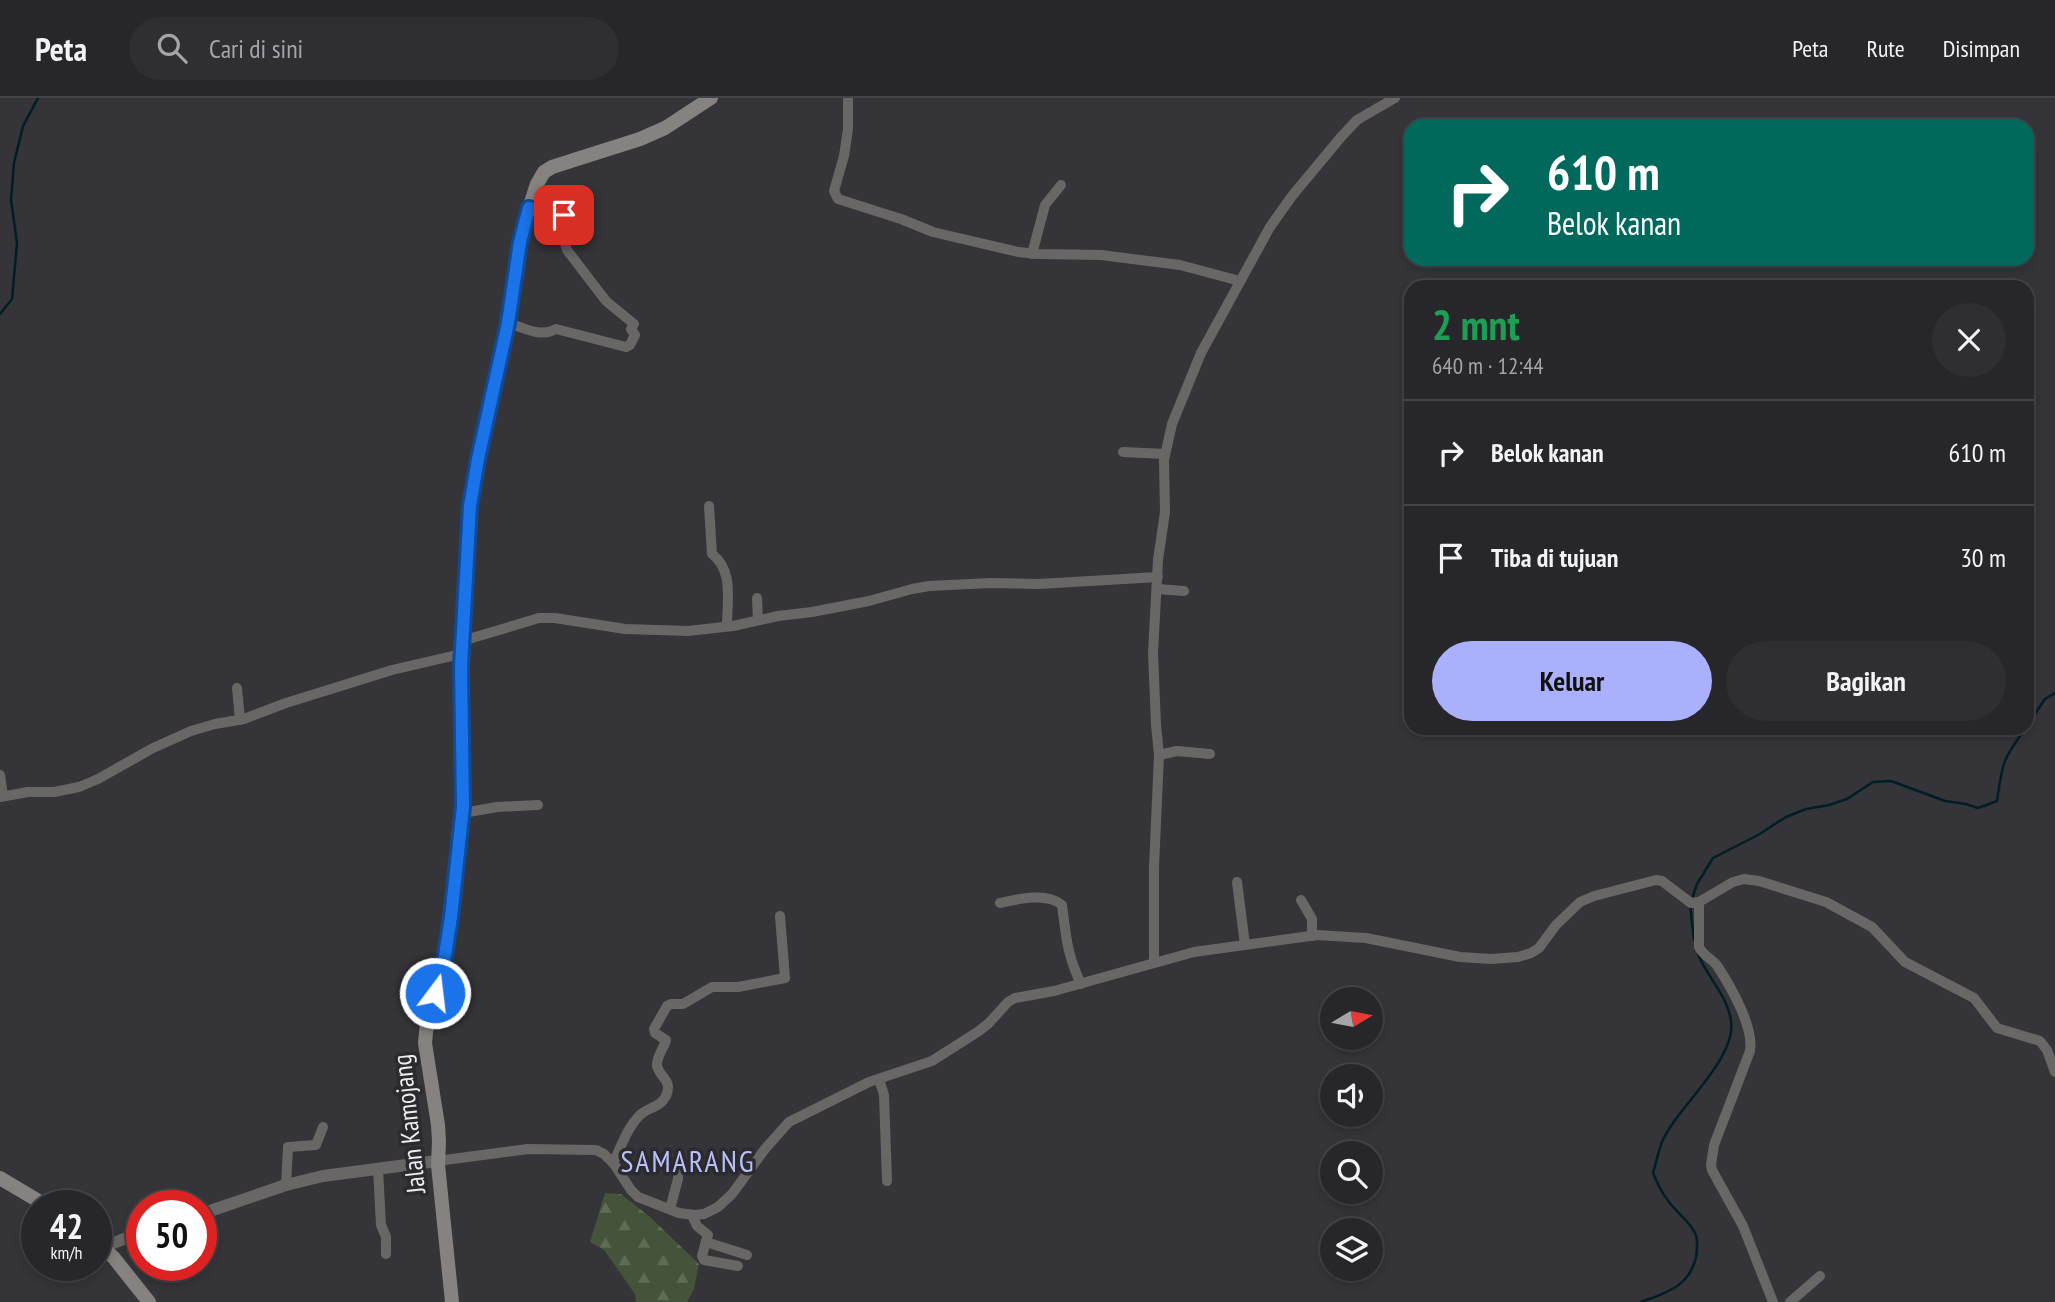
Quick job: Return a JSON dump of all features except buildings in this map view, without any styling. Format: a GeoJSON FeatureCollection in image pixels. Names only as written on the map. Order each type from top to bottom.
{"type":"FeatureCollection","features":[{"type":"Feature","properties":{"kind":"main road","name":"Jalan Kamojang"},"geometry":{"type":"LineString","coordinates":[[452,1302],[437,1161],[438,1125],[425,1036],[428,1012],[443,968],[463,813],[460,708],[472,487],[508,323],[520,242],[537,184],[544,172],[665,128],[711,98]]}},
{"type":"Feature","properties":{"kind":"main road"},"geometry":{"type":"LineString","coordinates":[[0,1178],[21,1191]]}},
{"type":"Feature","properties":{"kind":"main road"},"geometry":{"type":"LineString","coordinates":[[112,1258],[149,1302]]}},
{"type":"Feature","properties":{"kind":"street"},"geometry":{"type":"LineString","coordinates":[[848,98],[848,129],[844,156],[834,191],[838,200],[901,219],[933,232],[1032,254],[1101,256],[1180,265],[1240,281]]}},
{"type":"Feature","properties":{"kind":"street"},"geometry":{"type":"LineString","coordinates":[[1154,962],[1154,867],[1159,755],[1153,653],[1158,560],[1165,512],[1165,454],[1172,424],[1201,353],[1270,227],[1292,196],[1357,120],[1395,98]]}},
{"type":"Feature","properties":{"kind":"street"},"geometry":{"type":"LineString","coordinates":[[1032,254],[1045,205],[1061,185]]}},
{"type":"Feature","properties":{"kind":"street"},"geometry":{"type":"LineString","coordinates":[[508,323],[541,334],[556,329],[626,347],[635,335],[631,329],[634,324],[603,298],[567,250],[565,216],[529,208]]}},
{"type":"Feature","properties":{"kind":"street"},"geometry":{"type":"LineString","coordinates":[[1123,452],[1165,454]]}},
{"type":"Feature","properties":{"kind":"street"},"geometry":{"type":"LineString","coordinates":[[709,506],[712,554],[719,559],[726,571],[727,626]]}},
{"type":"Feature","properties":{"kind":"street"},"geometry":{"type":"LineString","coordinates":[[0,775],[2,797],[79,787],[191,731],[260,715],[297,700],[462,647],[527,620],[548,617],[610,627],[688,631],[869,601],[929,586],[1063,583],[1158,577]]}},
{"type":"Feature","properties":{"kind":"street"},"geometry":{"type":"LineString","coordinates":[[1158,589],[1184,591]]}},
{"type":"Feature","properties":{"kind":"street"},"geometry":{"type":"LineString","coordinates":[[757,598],[758,620]]}},
{"type":"Feature","properties":{"kind":"street"},"geometry":{"type":"LineString","coordinates":[[237,688],[240,720]]}},
{"type":"Feature","properties":{"kind":"street"},"geometry":{"type":"LineString","coordinates":[[1159,755],[1177,751],[1210,754]]}},
{"type":"Feature","properties":{"kind":"street"},"geometry":{"type":"LineString","coordinates":[[463,813],[497,807],[538,805]]}},
{"type":"Feature","properties":{"kind":"street"},"geometry":{"type":"LineString","coordinates":[[1695,903],[1744,879],[1759,881],[1826,902],[1867,922],[1905,962],[1974,998],[1997,1028],[2039,1041],[2047,1050],[2055,1072]]}},
{"type":"Feature","properties":{"kind":"street"},"geometry":{"type":"LineString","coordinates":[[217,1209],[286,1185],[323,1176],[520,1150],[583,1149],[601,1152],[613,1163],[635,1195],[692,1215],[711,1211],[732,1195],[765,1149],[789,1122],[852,1090],[939,1058],[979,1031],[1012,999],[1081,984],[1194,952],[1312,936],[1366,938],[1460,957],[1510,958],[1531,953],[1539,948],[1578,903],[1590,897],[1656,880],[1662,881],[1695,903]]}},
{"type":"Feature","properties":{"kind":"street"},"geometry":{"type":"LineString","coordinates":[[1237,882],[1245,945]]}},
{"type":"Feature","properties":{"kind":"street"},"geometry":{"type":"LineString","coordinates":[[1000,903],[1039,898],[1060,902],[1069,956],[1081,984]]}},
{"type":"Feature","properties":{"kind":"street"},"geometry":{"type":"LineString","coordinates":[[1301,900],[1312,919],[1312,936]]}},
{"type":"Feature","properties":{"kind":"street"},"geometry":{"type":"LineString","coordinates":[[1695,903],[1699,947],[1717,965],[1738,1003],[1752,1043],[1712,1152],[1711,1165],[1743,1226],[1773,1302]]}},
{"type":"Feature","properties":{"kind":"street"},"geometry":{"type":"LineString","coordinates":[[613,1163],[633,1124],[644,1112],[658,1106],[666,1095],[666,1078],[657,1063],[666,1040],[654,1032],[654,1029],[667,1006],[683,1004],[712,987],[738,987],[785,978],[780,916]]}},
{"type":"Feature","properties":{"kind":"street"},"geometry":{"type":"LineString","coordinates":[[879,1079],[884,1095],[887,1181]]}},
{"type":"Feature","properties":{"kind":"street"},"geometry":{"type":"LineString","coordinates":[[286,1185],[288,1147],[316,1145],[323,1127]]}},
{"type":"Feature","properties":{"kind":"street"},"geometry":{"type":"LineString","coordinates":[[378,1169],[381,1225],[386,1237],[386,1254]]}},
{"type":"Feature","properties":{"kind":"street"},"geometry":{"type":"LineString","coordinates":[[670,1209],[678,1169]]}},
{"type":"Feature","properties":{"kind":"street"},"geometry":{"type":"LineString","coordinates":[[692,1215],[697,1226],[708,1235],[702,1256],[704,1260],[738,1266]]}},
{"type":"Feature","properties":{"kind":"street"},"geometry":{"type":"LineString","coordinates":[[706,1241],[747,1255]]}},
{"type":"Feature","properties":{"kind":"street"},"geometry":{"type":"LineString","coordinates":[[1790,1302],[1820,1276]]}},
{"type":"Feature","properties":{"kind":"green space"},"geometry":{"type":"Polygon","coordinates":[[[605,1193],[621,1194],[650,1217],[699,1264],[694,1289],[687,1302],[636,1302],[635,1294],[604,1250],[590,1242],[605,1193]]]}},
{"type":"Feature","properties":{"kind":"waterway"},"geometry":{"type":"LineString","coordinates":[[0,314],[12,299],[17,243],[11,200],[14,163],[23,126],[38,98]]}},
{"type":"Feature","properties":{"kind":"waterway"},"geometry":{"type":"LineString","coordinates":[[2034,715],[2045,699],[2055,693]]}},
{"type":"Feature","properties":{"kind":"waterway"},"geometry":{"type":"LineString","coordinates":[[1692,899],[1697,884],[1713,858],[1786,817],[1847,799],[1873,782],[1891,781],[1945,801],[1978,808],[1997,801],[2005,762],[2021,735]]}},
{"type":"Feature","properties":{"kind":"waterway"},"geometry":{"type":"LineString","coordinates":[[1690,905],[1694,940]]}},
{"type":"Feature","properties":{"kind":"waterway"},"geometry":{"type":"LineString","coordinates":[[1641,1302],[1683,1282],[1696,1257],[1697,1241],[1694,1230],[1666,1199],[1653,1173],[1669,1129],[1715,1067],[1730,1036],[1731,1021],[1726,1003],[1698,954]]}},
{"type":"Feature","properties":{"kind":"district","name":"SAMARANG"},"geometry":{"type":"Point","coordinates":[688,1162]}},
{"type":"Feature","properties":{"kind":"route"},"geometry":{"type":"LineString","coordinates":[[435,993],[443,968],[451,917],[463,807],[461,666],[472,487],[508,323],[520,242],[529,208],[564,215]]}}]}
